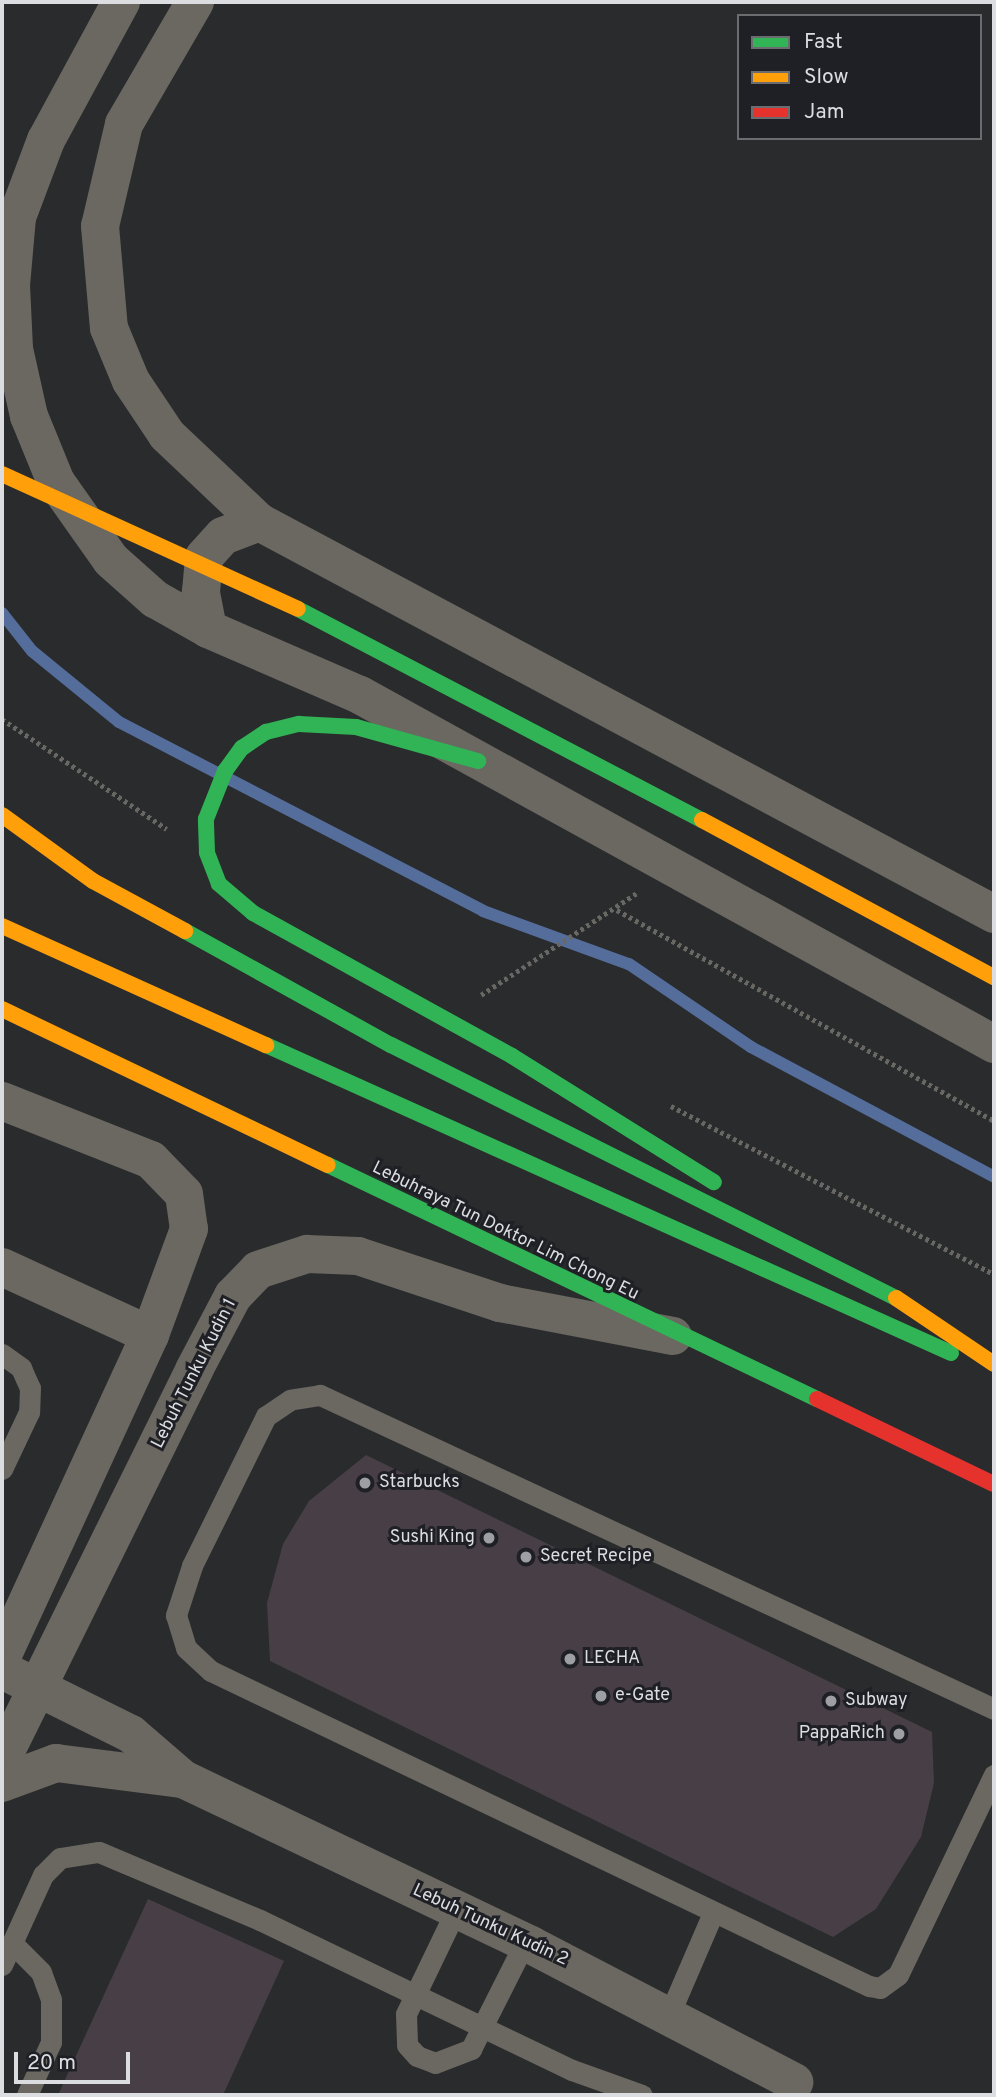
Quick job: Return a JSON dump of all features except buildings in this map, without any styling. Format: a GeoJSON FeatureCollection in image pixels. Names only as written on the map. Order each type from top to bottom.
{"type":"FeatureCollection","features":[{"type":"Feature","properties":{"kind":"highway"},"geometry":{"type":"LineString","coordinates":[[2,474],[90,510],[405,660],[994,977]]}},
{"type":"Feature","properties":{"kind":"highway"},"geometry":{"type":"LineString","coordinates":[[478,761],[356,727],[299,724],[266,733],[243,748],[225,771],[206,820],[207,852],[219,884],[253,913],[512,1056],[915,1308],[994,1364]]}},
{"type":"Feature","properties":{"kind":"highway"},"geometry":{"type":"LineString","coordinates":[[2,815],[93,881],[391,1045],[915,1308]]}},
{"type":"Feature","properties":{"kind":"highway"},"geometry":{"type":"LineString","coordinates":[[2,926],[994,1372]]}},
{"type":"Feature","properties":{"kind":"highway","name":"Lebuhraya Tun Doktor Lim Chong Eu"},"geometry":{"type":"LineString","coordinates":[[2,1009],[678,1337],[994,1484]]}},
{"type":"Feature","properties":{"kind":"street"},"geometry":{"type":"LineString","coordinates":[[121,2],[46,140],[9,216],[14,349],[29,416],[56,482],[111,560],[155,599],[208,629],[360,695],[994,1044]]}},
{"type":"Feature","properties":{"kind":"street"},"geometry":{"type":"LineString","coordinates":[[195,2],[124,124],[102,214],[101,278],[110,328],[131,381],[167,435],[259,522],[994,914]]}},
{"type":"Feature","properties":{"kind":"street"},"geometry":{"type":"LineString","coordinates":[[208,629],[201,592],[204,557],[223,536],[259,522]]}},
{"type":"Feature","properties":{"kind":"street"},"geometry":{"type":"LineString","coordinates":[[2,1101],[151,1160],[184,1194],[189,1229],[150,1335],[2,1657]]}},
{"type":"Feature","properties":{"kind":"street","name":"Lebuh Tunku Kudin 1"},"geometry":{"type":"LineString","coordinates":[[2,1759],[194,1370],[233,1296],[258,1269],[307,1254],[358,1256],[500,1303],[678,1337]]}},
{"type":"Feature","properties":{"kind":"street"},"geometry":{"type":"LineString","coordinates":[[2,1267],[150,1335]]}},
{"type":"Feature","properties":{"kind":"street","name":"Lebuh Tunku Kudin 2"},"geometry":{"type":"LineString","coordinates":[[2,1671],[131,1734],[183,1779],[526,1942],[794,2082]]}},
{"type":"Feature","properties":{"kind":"street","name":"Lebuh Tunku Kudin 2"},"geometry":{"type":"LineString","coordinates":[[2,1783],[56,1763],[183,1779]]}},
{"type":"Feature","properties":{"kind":"lane"},"geometry":{"type":"LineString","coordinates":[[2,1354],[20,1368],[30,1388],[29,1412],[2,1469]]}},
{"type":"Feature","properties":{"kind":"lane"},"geometry":{"type":"LineString","coordinates":[[994,1709],[335,1400],[290,1400],[266,1416],[181,1591],[176,1615],[192,1657],[713,1913],[856,1981],[880,1988],[891,1984],[994,1775]]}},
{"type":"Feature","properties":{"kind":"lane"},"geometry":{"type":"LineString","coordinates":[[2,1965],[43,1875],[69,1854],[99,1852],[417,1993],[572,2070],[642,2095]]}},
{"type":"Feature","properties":{"kind":"lane"},"geometry":{"type":"LineString","coordinates":[[456,1910],[417,1993],[404,2031],[417,2056],[449,2062],[471,2049],[526,1942]]}},
{"type":"Feature","properties":{"kind":"lane"},"geometry":{"type":"LineString","coordinates":[[669,2015],[713,1913]]}},
{"type":"Feature","properties":{"kind":"lane"},"geometry":{"type":"LineString","coordinates":[[12,1943],[41,1972],[51,1999],[51,2042],[27,2095]]}},
{"type":"Feature","properties":{"kind":"path"},"geometry":{"type":"LineString","coordinates":[[617,910],[994,1121]]}},
{"type":"Feature","properties":{"kind":"path"},"geometry":{"type":"LineString","coordinates":[[469,1003],[606,919]]}},
{"type":"Feature","properties":{"kind":"waterway"},"geometry":{"type":"LineString","coordinates":[[2,613],[32,651],[119,722],[483,911],[629,964],[751,1047],[994,1177]]}},
{"type":"Feature","properties":{"kind":"traffic: fast"},"geometry":{"type":"LineString","coordinates":[[298,609],[702,820]]}},
{"type":"Feature","properties":{"kind":"traffic: fast"},"geometry":{"type":"LineString","coordinates":[[266,732],[299,724],[356,727],[478,761]]}},
{"type":"Feature","properties":{"kind":"traffic: fast"},"geometry":{"type":"LineString","coordinates":[[253,913],[219,884],[207,852],[206,819],[225,771],[242,748],[266,732]]}},
{"type":"Feature","properties":{"kind":"traffic: fast"},"geometry":{"type":"LineString","coordinates":[[253,913],[512,1056],[714,1182]]}},
{"type":"Feature","properties":{"kind":"traffic: fast"},"geometry":{"type":"LineString","coordinates":[[185,931],[391,1045],[896,1298]]}},
{"type":"Feature","properties":{"kind":"traffic: fast"},"geometry":{"type":"LineString","coordinates":[[266,1045],[951,1353]]}},
{"type":"Feature","properties":{"kind":"traffic: fast"},"geometry":{"type":"LineString","coordinates":[[328,1165],[817,1399]]}},
{"type":"Feature","properties":{"kind":"traffic: slow"},"geometry":{"type":"LineString","coordinates":[[2,474],[298,609]]}},
{"type":"Feature","properties":{"kind":"traffic: slow"},"geometry":{"type":"LineString","coordinates":[[2,815],[93,881],[185,931]]}},
{"type":"Feature","properties":{"kind":"traffic: slow"},"geometry":{"type":"LineString","coordinates":[[702,820],[994,977]]}},
{"type":"Feature","properties":{"kind":"traffic: slow"},"geometry":{"type":"LineString","coordinates":[[2,926],[266,1045]]}},
{"type":"Feature","properties":{"kind":"traffic: slow"},"geometry":{"type":"LineString","coordinates":[[2,1009],[328,1165]]}},
{"type":"Feature","properties":{"kind":"traffic: slow"},"geometry":{"type":"LineString","coordinates":[[896,1298],[994,1364]]}},
{"type":"Feature","properties":{"kind":"traffic: jam"},"geometry":{"type":"LineString","coordinates":[[817,1399],[994,1484]]}},
{"type":"Feature","properties":{"kind":"place","name":"Starbucks"},"geometry":{"type":"Point","coordinates":[365,1483]}},
{"type":"Feature","properties":{"kind":"place","name":"Sushi King"},"geometry":{"type":"Point","coordinates":[489,1538]}},
{"type":"Feature","properties":{"kind":"place","name":"Secret Recipe"},"geometry":{"type":"Point","coordinates":[526,1557]}},
{"type":"Feature","properties":{"kind":"place","name":"LECHA"},"geometry":{"type":"Point","coordinates":[570,1659]}},
{"type":"Feature","properties":{"kind":"place","name":"e-Gate"},"geometry":{"type":"Point","coordinates":[601,1696]}},
{"type":"Feature","properties":{"kind":"place","name":"Subway"},"geometry":{"type":"Point","coordinates":[831,1701]}},
{"type":"Feature","properties":{"kind":"place","name":"PappaRich"},"geometry":{"type":"Point","coordinates":[899,1734]}}]}
